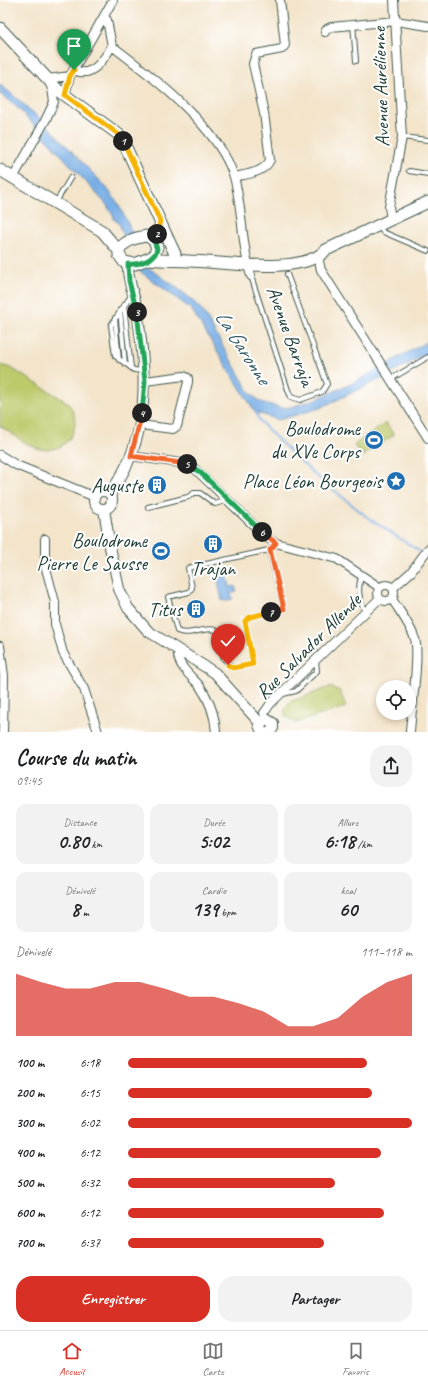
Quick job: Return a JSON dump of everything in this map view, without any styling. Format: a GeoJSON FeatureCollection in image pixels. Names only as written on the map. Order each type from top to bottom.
{"type":"FeatureCollection","features":[{"type":"Feature","properties":{"kind":"main road"},"geometry":{"type":"LineString","coordinates":[[0,28],[65,95],[118,134],[123,141],[175,254]]}},
{"type":"Feature","properties":{"kind":"main road"},"geometry":{"type":"LineString","coordinates":[[0,170],[102,231],[119,251],[121,259],[128,264],[135,264],[150,259],[163,261],[191,261],[288,267],[306,262],[322,253]]}},
{"type":"Feature","properties":{"kind":"main road"},"geometry":{"type":"LineString","coordinates":[[288,267],[322,253],[428,202]]}},
{"type":"Feature","properties":{"kind":"main road"},"geometry":{"type":"LineString","coordinates":[[119,251],[124,244],[137,238],[148,236],[156,244],[191,261]]}},
{"type":"Feature","properties":{"kind":"main road"},"geometry":{"type":"LineString","coordinates":[[150,259],[156,252],[156,244]]}},
{"type":"Feature","properties":{"kind":"street"},"geometry":{"type":"LineString","coordinates":[[65,95],[72,73],[113,0]]}},
{"type":"Feature","properties":{"kind":"street"},"geometry":{"type":"LineString","coordinates":[[234,177],[262,170],[267,166],[270,160],[264,113],[253,64],[256,54],[282,48],[285,45],[280,0]]}},
{"type":"Feature","properties":{"kind":"street","name":"Avenue Aurélienne"},"geometry":{"type":"LineString","coordinates":[[391,219],[389,207],[402,137],[394,0]]}},
{"type":"Feature","properties":{"kind":"street"},"geometry":{"type":"LineString","coordinates":[[13,178],[54,102],[52,89],[48,79],[72,73],[82,73],[94,69],[102,61],[112,46],[107,20],[104,17]]}},
{"type":"Feature","properties":{"kind":"street"},"geometry":{"type":"LineString","coordinates":[[326,32],[327,29],[331,27],[396,21],[428,26]]}},
{"type":"Feature","properties":{"kind":"street","name":"Avenue Barraja"},"geometry":{"type":"LineString","coordinates":[[112,46],[169,91],[219,144],[234,177],[247,265],[250,276]]}},
{"type":"Feature","properties":{"kind":"street"},"geometry":{"type":"LineString","coordinates":[[156,244],[160,221]]}},
{"type":"Feature","properties":{"kind":"street"},"geometry":{"type":"LineString","coordinates":[[322,253],[322,270]]}},
{"type":"Feature","properties":{"kind":"street"},"geometry":{"type":"LineString","coordinates":[[306,262],[322,270],[428,438]]}},
{"type":"Feature","properties":{"kind":"street"},"geometry":{"type":"LineString","coordinates":[[110,493],[131,456],[140,426],[144,404],[144,376],[133,292],[127,272],[128,264]]}},
{"type":"Feature","properties":{"kind":"street"},"geometry":{"type":"LineString","coordinates":[[140,426],[173,429],[177,426],[188,382],[188,378],[184,376],[144,376]]}},
{"type":"Feature","properties":{"kind":"street"},"geometry":{"type":"LineString","coordinates":[[0,455],[16,465],[95,497]]}},
{"type":"Feature","properties":{"kind":"street"},"geometry":{"type":"LineString","coordinates":[[131,456],[188,464],[200,472],[267,538],[276,543],[337,559],[379,587]]}},
{"type":"Feature","properties":{"kind":"street"},"geometry":{"type":"LineString","coordinates":[[95,497],[101,491],[110,493],[113,498],[112,504],[104,509]]}},
{"type":"Feature","properties":{"kind":"street"},"geometry":{"type":"LineString","coordinates":[[95,497],[96,506],[104,509]]}},
{"type":"Feature","properties":{"kind":"street"},"geometry":{"type":"LineString","coordinates":[[104,509],[110,547],[123,600],[137,620],[148,631],[215,673],[262,725],[273,723],[273,728],[270,732]]}},
{"type":"Feature","properties":{"kind":"street"},"geometry":{"type":"LineString","coordinates":[[45,539],[45,565],[55,602],[57,631],[63,653],[84,689],[98,732]]}},
{"type":"Feature","properties":{"kind":"street"},"geometry":{"type":"LineString","coordinates":[[393,588],[411,572],[427,550]]}},
{"type":"Feature","properties":{"kind":"street"},"geometry":{"type":"LineString","coordinates":[[379,587],[386,585],[393,588]]}},
{"type":"Feature","properties":{"kind":"street"},"geometry":{"type":"LineString","coordinates":[[379,587],[377,594],[380,599],[387,602],[392,599],[394,594],[393,588]]}},
{"type":"Feature","properties":{"kind":"street","name":"Rue Salvador Allende"},"geometry":{"type":"LineString","coordinates":[[262,725],[264,713],[267,708],[316,659],[380,599]]}},
{"type":"Feature","properties":{"kind":"street"},"geometry":{"type":"LineString","coordinates":[[392,599],[410,628],[415,641],[416,657],[410,732]]}},
{"type":"Feature","properties":{"kind":"street"},"geometry":{"type":"LineString","coordinates":[[0,646],[4,676],[3,732]]}},
{"type":"Feature","properties":{"kind":"street"},"geometry":{"type":"LineString","coordinates":[[180,651],[178,655],[181,664],[200,687],[209,701],[215,720],[216,732]]}},
{"type":"Feature","properties":{"kind":"lane"},"geometry":{"type":"LineString","coordinates":[[353,24],[356,61]]}},
{"type":"Feature","properties":{"kind":"lane"},"geometry":{"type":"LineString","coordinates":[[402,137],[428,140]]}},
{"type":"Feature","properties":{"kind":"lane"},"geometry":{"type":"LineString","coordinates":[[409,171],[428,174]]}},
{"type":"Feature","properties":{"kind":"lane"},"geometry":{"type":"LineString","coordinates":[[55,203],[71,177]]}},
{"type":"Feature","properties":{"kind":"lane"},"geometry":{"type":"LineString","coordinates":[[379,226],[383,232],[428,251]]}},
{"type":"Feature","properties":{"kind":"lane","name":"Avenue Barraja"},"geometry":{"type":"LineString","coordinates":[[250,276],[288,390],[291,397],[300,400],[322,392],[327,384],[288,267]]}},
{"type":"Feature","properties":{"kind":"lane"},"geometry":{"type":"LineString","coordinates":[[133,292],[111,325],[112,334],[115,356],[144,376]]}},
{"type":"Feature","properties":{"kind":"lane"},"geometry":{"type":"LineString","coordinates":[[124,305],[131,368]]}},
{"type":"Feature","properties":{"kind":"lane"},"geometry":{"type":"LineString","coordinates":[[120,310],[125,364]]}},
{"type":"Feature","properties":{"kind":"lane"},"geometry":{"type":"LineString","coordinates":[[390,377],[428,357]]}},
{"type":"Feature","properties":{"kind":"lane"},"geometry":{"type":"LineString","coordinates":[[148,507],[188,497],[194,493],[200,493],[215,504],[228,500]]}},
{"type":"Feature","properties":{"kind":"lane"},"geometry":{"type":"LineString","coordinates":[[270,550],[284,609],[250,617],[245,621],[253,664],[233,668],[224,659],[216,630],[211,628],[183,634],[177,631],[168,597],[189,592],[192,588],[188,568],[270,550],[276,543]]}},
{"type":"Feature","properties":{"kind":"lane"},"geometry":{"type":"LineString","coordinates":[[362,575],[358,583],[358,588],[362,607],[365,612]]}},
{"type":"Feature","properties":{"kind":"green space"},"geometry":{"type":"Polygon","coordinates":[[[0,365],[11,368],[67,402],[75,419],[72,436],[66,442],[59,447],[50,450],[40,449],[25,442],[0,426],[0,365]]]}},
{"type":"Feature","properties":{"kind":"green space","name":"Boulodrome du XVe Corps"},"geometry":{"type":"Polygon","coordinates":[[[386,423],[394,435],[362,456],[354,445],[386,423]]]}},
{"type":"Feature","properties":{"kind":"green space"},"geometry":{"type":"Polygon","coordinates":[[[330,687],[340,691],[346,707],[296,723],[285,716],[285,709],[289,702],[330,687]]]}},
{"type":"Feature","properties":{"kind":"water"},"geometry":{"type":"Polygon","coordinates":[[[0,84],[43,121],[106,187],[118,203],[133,234],[124,237],[119,223],[113,219],[114,217],[106,204],[19,109],[0,94],[0,84]]]}},
{"type":"Feature","properties":{"kind":"water"},"geometry":{"type":"Polygon","coordinates":[[[149,268],[185,294],[204,313],[250,393],[261,402],[281,408],[291,407],[316,399],[353,383],[428,341],[428,353],[385,377],[320,408],[278,420],[255,412],[191,309],[138,270],[149,268]]]}},
{"type":"Feature","properties":{"kind":"water"},"geometry":{"type":"Polygon","coordinates":[[[227,574],[230,587],[235,586],[237,592],[231,593],[233,599],[222,601],[217,576],[227,574]]]}},
{"type":"Feature","properties":{"kind":"waterway"},"geometry":{"type":"LineString","coordinates":[[255,410],[259,420],[314,474],[367,517],[422,553]]}},
{"type":"Feature","properties":{"kind":"place","name":"Boulodrome du XVe Corps"},"geometry":{"type":"Point","coordinates":[374,440]}},
{"type":"Feature","properties":{"kind":"place","name":"Place Léon Bourgeois"},"geometry":{"type":"Point","coordinates":[396,481]}},
{"type":"Feature","properties":{"kind":"place","name":"Auguste"},"geometry":{"type":"Point","coordinates":[157,485]}},
{"type":"Feature","properties":{"kind":"place","name":"Trajan"},"geometry":{"type":"Point","coordinates":[213,544]}},
{"type":"Feature","properties":{"kind":"place","name":"Boulodrome Pierre Le Sausse"},"geometry":{"type":"Point","coordinates":[161,551]}},
{"type":"Feature","properties":{"kind":"place","name":"Titus"},"geometry":{"type":"Point","coordinates":[196,609]}},
{"type":"Feature","properties":{"kind":"route"},"geometry":{"type":"LineString","coordinates":[[74,70],[70,76],[65,95],[118,134],[123,141],[160,221],[160,229],[154,241],[157,247],[155,254],[150,259],[135,264],[128,264],[127,272],[136,306],[145,381],[144,404],[140,426],[131,456],[188,464],[200,472],[267,538],[276,543],[270,550],[284,609],[250,617],[245,621],[253,664],[233,668],[228,665]]}},
{"type":"Feature","properties":{"kind":"water label","name":"La Garonne"},"geometry":{"type":"Point","coordinates":[243,347]}}]}
